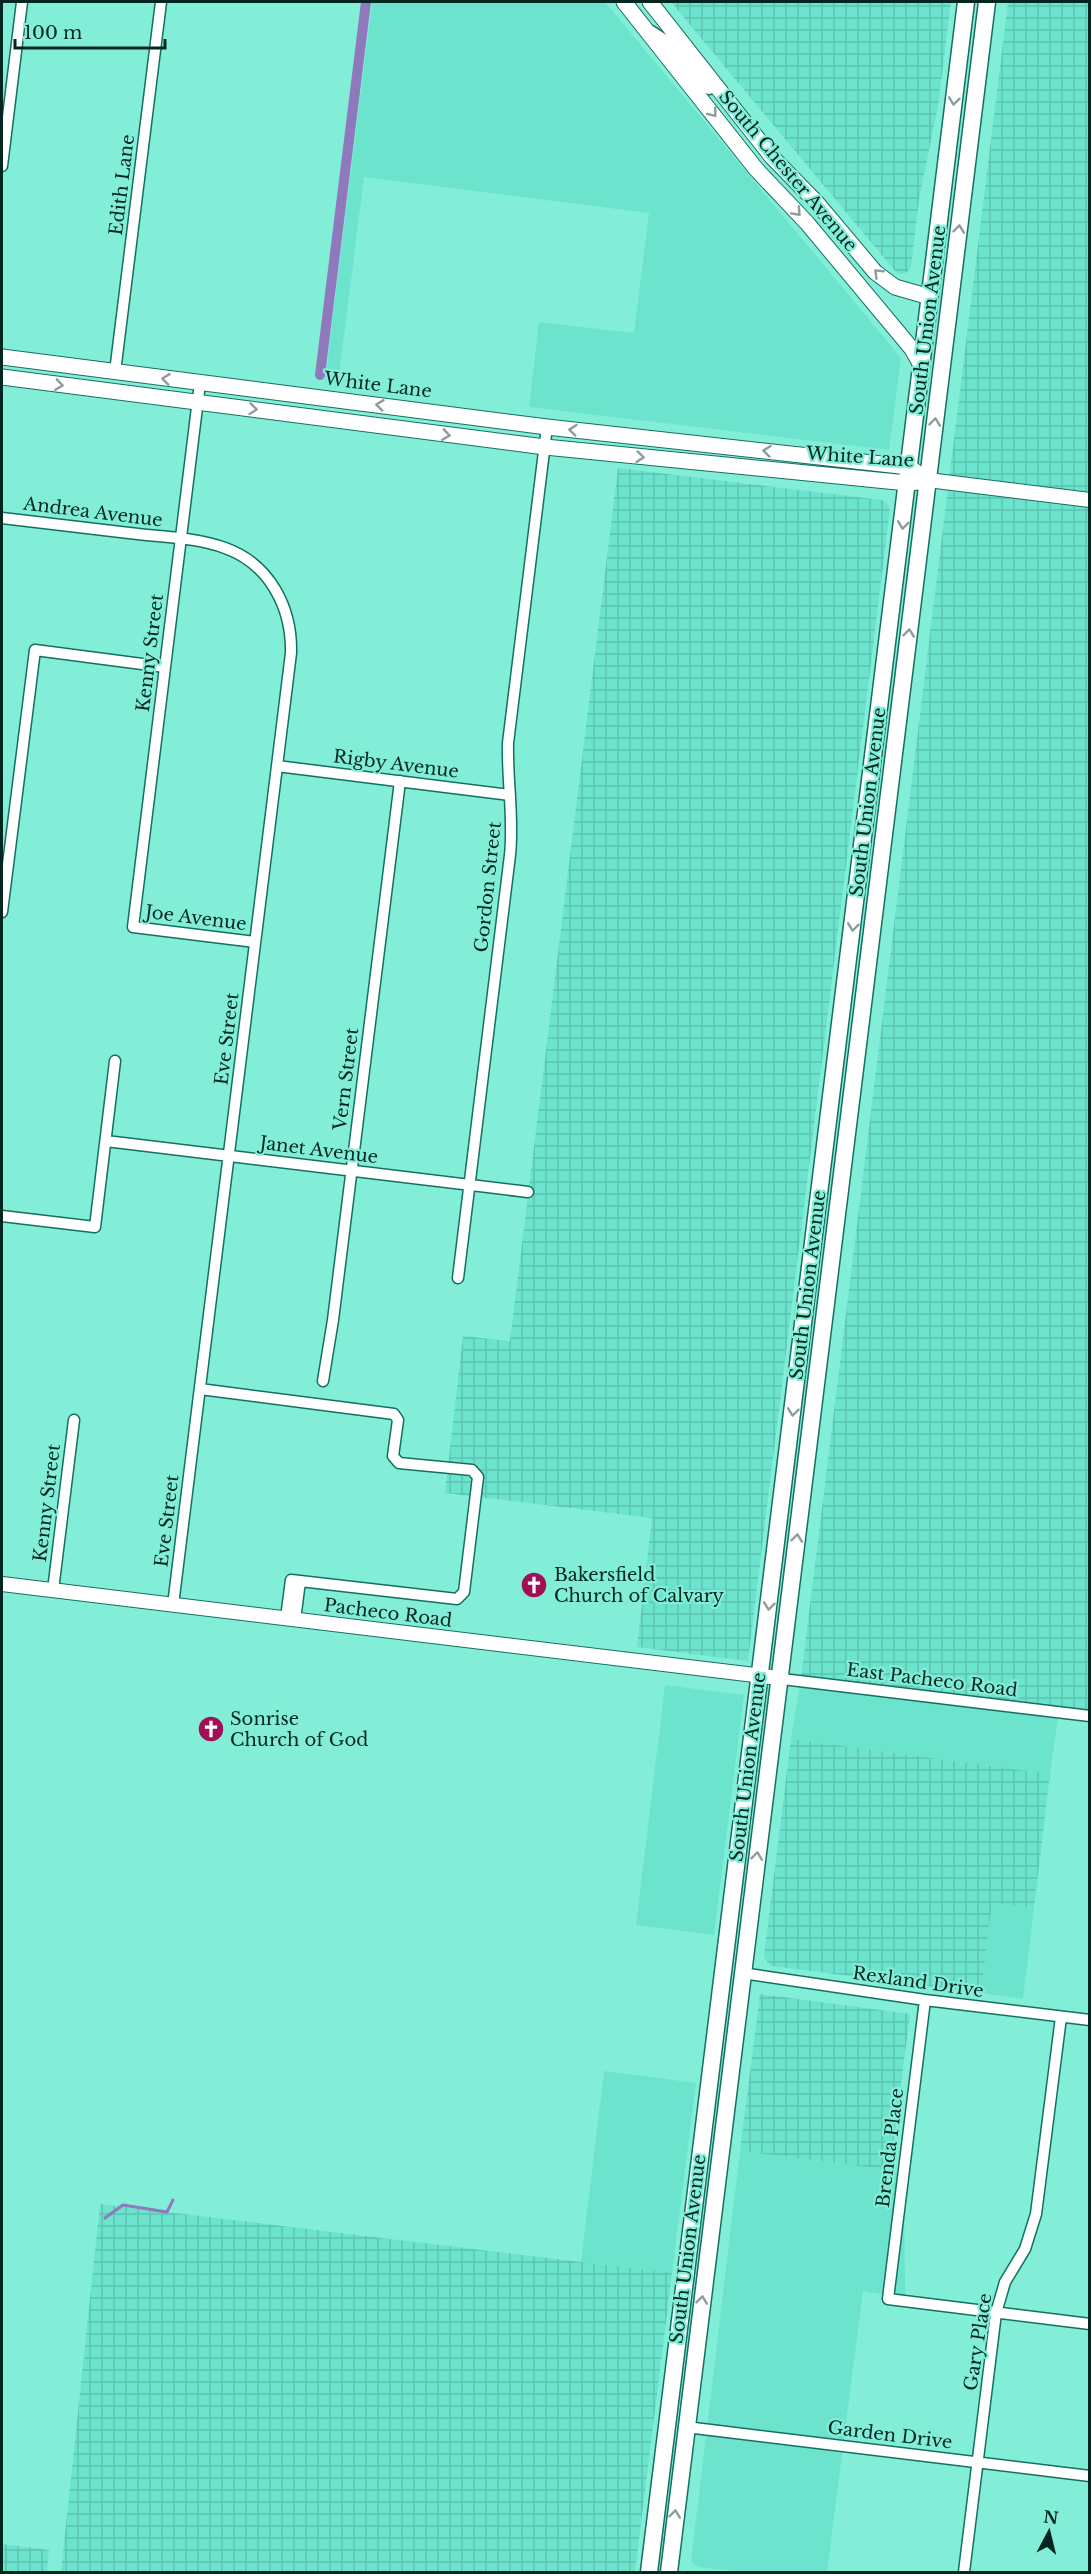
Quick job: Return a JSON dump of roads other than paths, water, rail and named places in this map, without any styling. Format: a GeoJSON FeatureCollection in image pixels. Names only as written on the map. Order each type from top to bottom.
{"type":"FeatureCollection","features":[{"type":"Feature","properties":{"kind":"main road","name":"South Chester Avenue"},"geometry":{"type":"LineString","coordinates":[[624,2],[756,169],[807,223],[912,349],[921,365]]}},
{"type":"Feature","properties":{"kind":"main road","name":"South Chester Avenue"},"geometry":{"type":"LineString","coordinates":[[650,2],[772,157],[817,203],[875,272],[895,287],[930,297]]}},
{"type":"Feature","properties":{"kind":"main road","name":"South Union Avenue"},"geometry":{"type":"LineString","coordinates":[[669,2572],[742,1973],[770,1677],[827,1137],[966,2]]}},
{"type":"Feature","properties":{"kind":"main road"},"geometry":{"type":"LineString","coordinates":[[975,2],[967,64],[976,87]]}},
{"type":"Feature","properties":{"kind":"main road","name":"South Union Avenue"},"geometry":{"type":"LineString","coordinates":[[649,2572],[739,1850],[770,1677],[835,1230],[987,2]]}},
{"type":"Feature","properties":{"kind":"main road"},"geometry":{"type":"LineString","coordinates":[[930,297],[939,309],[934,378],[938,396]]}},
{"type":"Feature","properties":{"kind":"main road","name":"White Lane"},"geometry":{"type":"LineString","coordinates":[[2,357],[547,427],[908,475],[928,480]]}},
{"type":"Feature","properties":{"kind":"main road","name":"White Lane"},"geometry":{"type":"LineString","coordinates":[[2,377],[545,447],[908,475]]}},
{"type":"Feature","properties":{"kind":"main road"},"geometry":{"type":"LineString","coordinates":[[888,648],[895,673],[886,736],[887,741],[895,744]]}},
{"type":"Feature","properties":{"kind":"main road"},"geometry":{"type":"LineString","coordinates":[[868,813],[876,817],[867,892],[874,908]]}},
{"type":"Feature","properties":{"kind":"main road"},"geometry":{"type":"LineString","coordinates":[[848,973],[854,995],[845,1063],[849,1070],[855,1068]]}},
{"type":"Feature","properties":{"kind":"main road"},"geometry":{"type":"LineString","coordinates":[[827,1137],[836,1143],[827,1215],[835,1230]]}},
{"type":"Feature","properties":{"kind":"main road"},"geometry":{"type":"LineString","coordinates":[[739,1850],[744,1879],[735,1964],[737,1970],[742,1973]]}},
{"type":"Feature","properties":{"kind":"main road"},"geometry":{"type":"LineString","coordinates":[[725,1965],[729,1967],[732,1981],[723,2059],[728,2089]]}},
{"type":"Feature","properties":{"kind":"main road"},"geometry":{"type":"LineString","coordinates":[[682,2306],[687,2334],[678,2407],[679,2416],[686,2427]]}},
{"type":"Feature","properties":{"kind":"street"},"geometry":{"type":"LineString","coordinates":[[2,166],[22,2]]}},
{"type":"Feature","properties":{"kind":"street","name":"Edith Lane"},"geometry":{"type":"LineString","coordinates":[[115,372],[161,2]]}},
{"type":"Feature","properties":{"kind":"street"},"geometry":{"type":"LineString","coordinates":[[645,28],[671,44],[703,86],[709,89],[716,87]]}},
{"type":"Feature","properties":{"kind":"street","name":"Kenny Street"},"geometry":{"type":"LineString","coordinates":[[133,927],[200,383]]}},
{"type":"Feature","properties":{"kind":"street","name":"Gordon Street"},"geometry":{"type":"LineString","coordinates":[[458,1278],[510,855],[508,743],[547,427]]}},
{"type":"Feature","properties":{"kind":"street"},"geometry":{"type":"LineString","coordinates":[[928,480],[1089,500]]}},
{"type":"Feature","properties":{"kind":"street","name":"Andrea Avenue"},"geometry":{"type":"LineString","coordinates":[[2,518],[181,540]]}},
{"type":"Feature","properties":{"kind":"street","name":"Eve Street"},"geometry":{"type":"LineString","coordinates":[[173,1605],[291,653],[291,637],[285,609],[270,581],[252,563],[226,548],[181,540]]}},
{"type":"Feature","properties":{"kind":"street"},"geometry":{"type":"LineString","coordinates":[[2,912],[35,650],[165,667]]}},
{"type":"Feature","properties":{"kind":"street","name":"Rigby Avenue"},"geometry":{"type":"LineString","coordinates":[[277,766],[510,795]]}},
{"type":"Feature","properties":{"kind":"street","name":"Vern Street"},"geometry":{"type":"LineString","coordinates":[[323,1381],[333,1320],[400,781]]}},
{"type":"Feature","properties":{"kind":"street","name":"Joe Avenue"},"geometry":{"type":"LineString","coordinates":[[133,927],[255,942]]}},
{"type":"Feature","properties":{"kind":"street"},"geometry":{"type":"LineString","coordinates":[[2,1215],[95,1227],[115,1061]]}},
{"type":"Feature","properties":{"kind":"street","name":"Janet Avenue"},"geometry":{"type":"LineString","coordinates":[[106,1141],[528,1192]]}},
{"type":"Feature","properties":{"kind":"street"},"geometry":{"type":"LineString","coordinates":[[200,1389],[394,1414],[398,1420],[393,1456],[399,1463],[472,1470],[477,1477],[464,1592],[457,1599],[300,1581],[291,1619]]}},
{"type":"Feature","properties":{"kind":"street","name":"Kenny Street"},"geometry":{"type":"LineString","coordinates":[[53,1590],[74,1420]]}},
{"type":"Feature","properties":{"kind":"street","name":"Pacheco Road"},"geometry":{"type":"LineString","coordinates":[[2,1584],[770,1677]]}},
{"type":"Feature","properties":{"kind":"street","name":"East Pacheco Road"},"geometry":{"type":"LineString","coordinates":[[770,1677],[1089,1716]]}},
{"type":"Feature","properties":{"kind":"street","name":"Rexland Drive"},"geometry":{"type":"LineString","coordinates":[[742,1973],[925,2000],[1089,2020]]}},
{"type":"Feature","properties":{"kind":"street","name":"Brenda Place"},"geometry":{"type":"LineString","coordinates":[[925,2000],[888,2299],[996,2313]]}},
{"type":"Feature","properties":{"kind":"street","name":"Gary Place"},"geometry":{"type":"LineString","coordinates":[[964,2572],[996,2313],[1005,2282],[1025,2248],[1036,2214],[1061,2017]]}},
{"type":"Feature","properties":{"kind":"street"},"geometry":{"type":"LineString","coordinates":[[996,2313],[1089,2324]]}},
{"type":"Feature","properties":{"kind":"street","name":"Garden Drive"},"geometry":{"type":"LineString","coordinates":[[686,2427],[1089,2476]]}},
{"type":"Feature","properties":{"kind":"waterway"},"geometry":{"type":"LineString","coordinates":[[320,375],[366,2]]}},
{"type":"Feature","properties":{"kind":"waterway"},"geometry":{"type":"LineString","coordinates":[[105,2218],[123,2205],[167,2212],[173,2200]]}},
{"type":"Feature","properties":{"kind":"place","name":"Bakersfield Church of Calvary"},"geometry":{"type":"Point","coordinates":[534,1585]}},
{"type":"Feature","properties":{"kind":"place","name":"Sonrise Church of God"},"geometry":{"type":"Point","coordinates":[211,1729]}}]}
